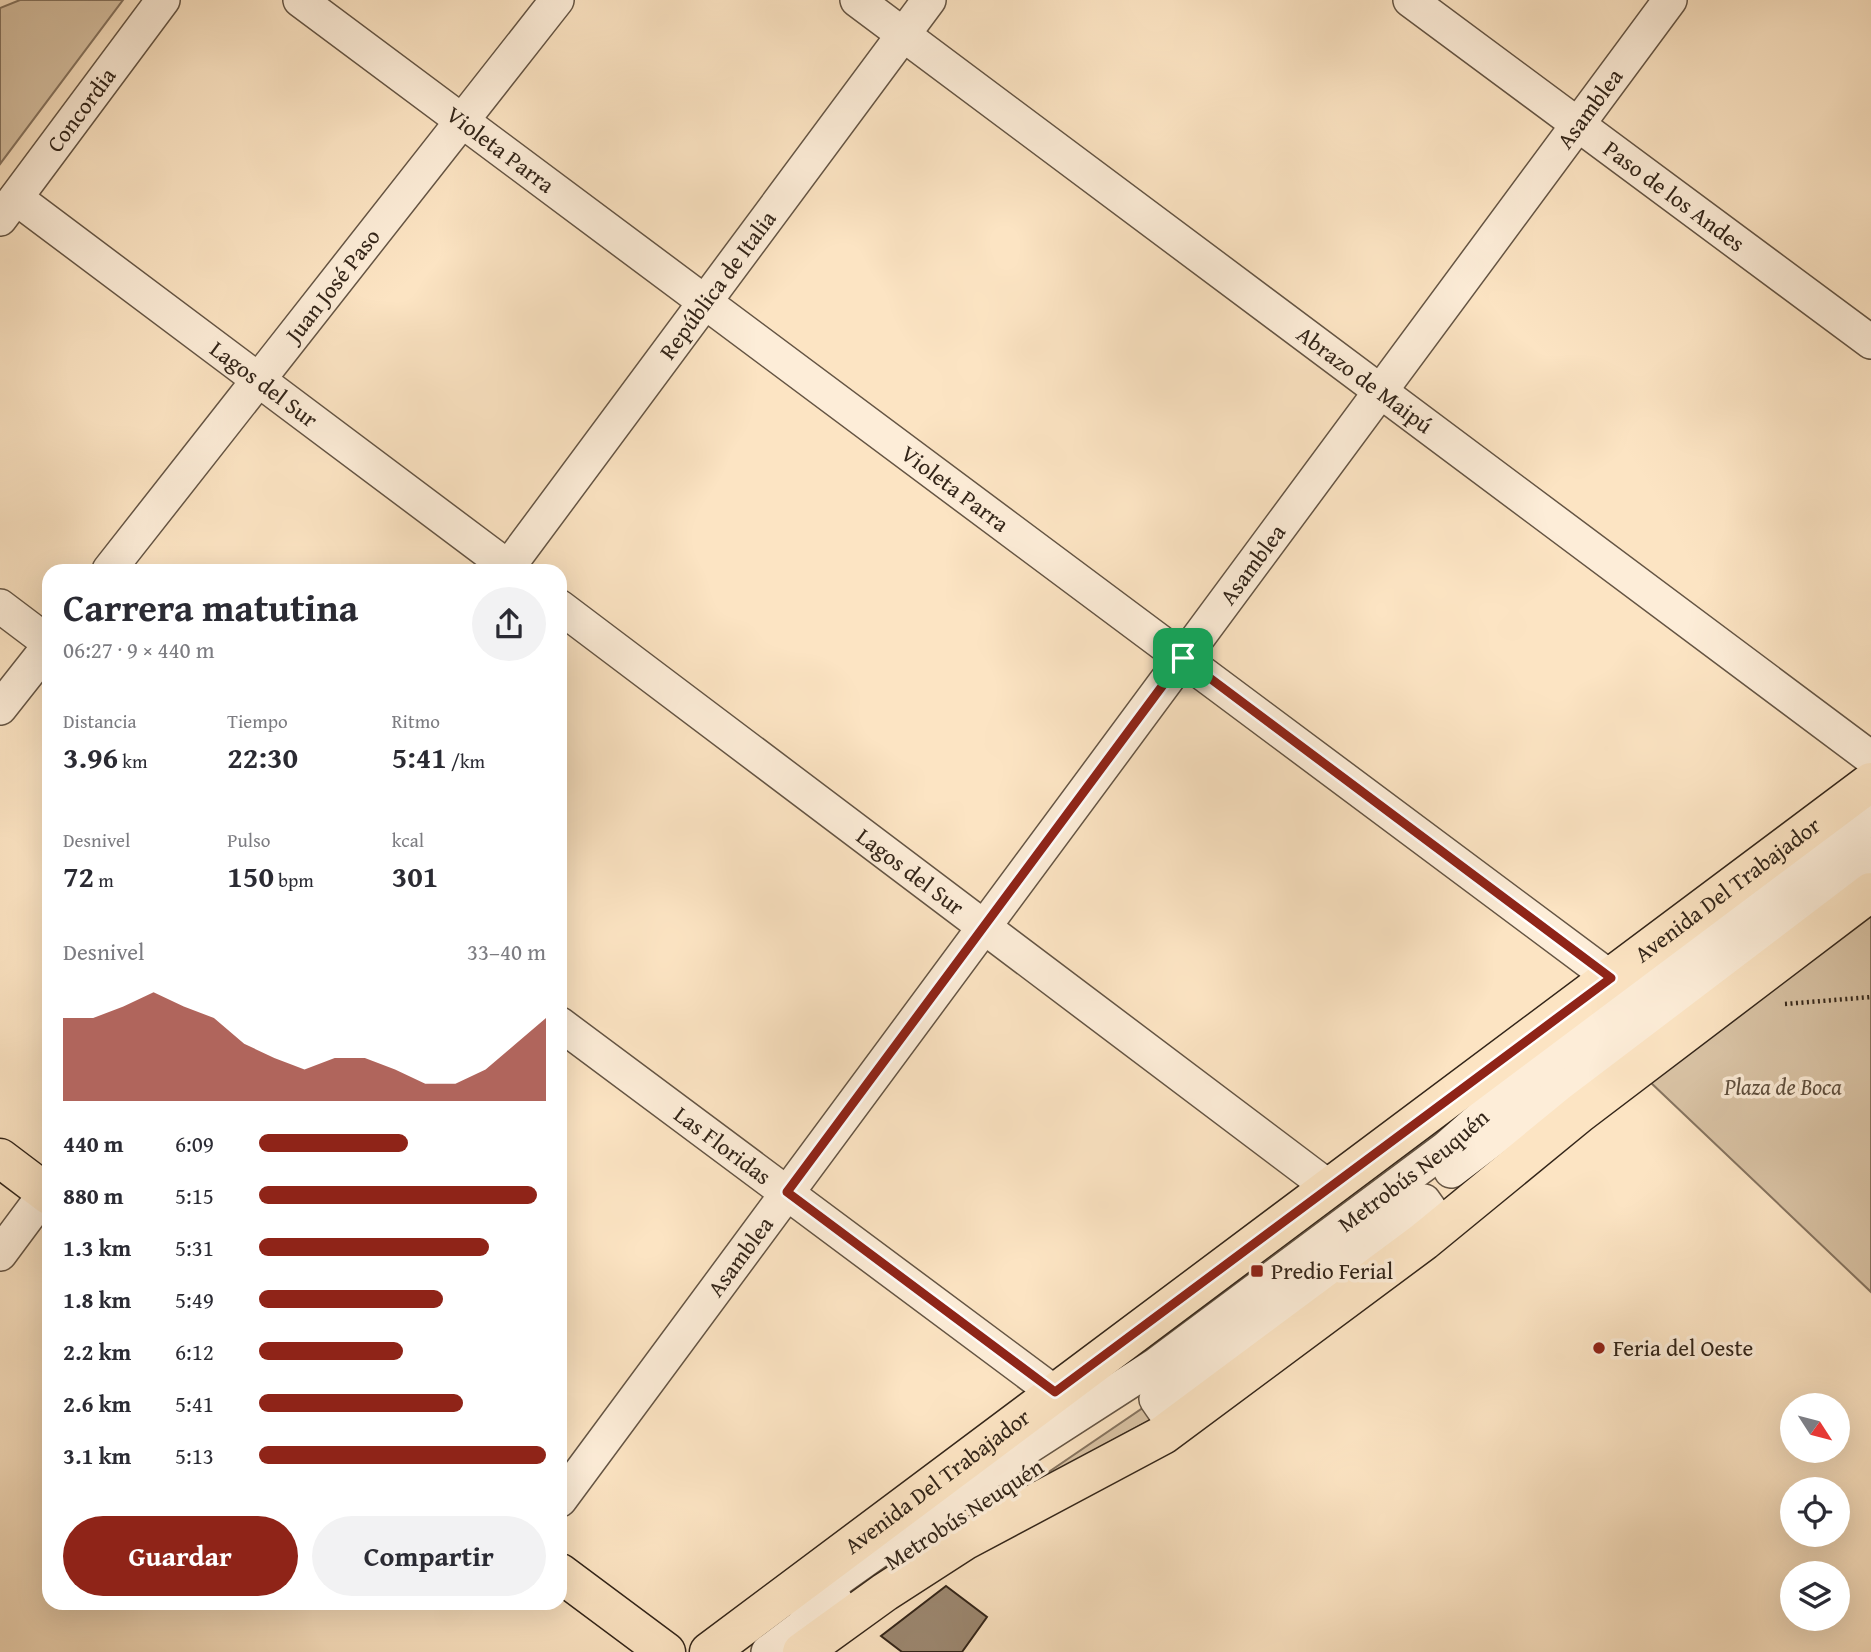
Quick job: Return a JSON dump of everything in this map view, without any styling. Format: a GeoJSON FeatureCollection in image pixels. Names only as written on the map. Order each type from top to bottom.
{"type":"FeatureCollection","features":[{"type":"Feature","properties":{"kind":"main road","name":"Avenida Del Trabajador"},"geometry":{"type":"LineString","coordinates":[[709,1652],[1871,782]]}},
{"type":"Feature","properties":{"kind":"main road"},"geometry":{"type":"LineString","coordinates":[[802,1652],[885,1592],[964,1541],[1163,1435],[1408,1254],[1572,1119],[1871,892]]}},
{"type":"Feature","properties":{"kind":"main road"},"geometry":{"type":"LineString","coordinates":[[0,1158],[42,1188]]}},
{"type":"Feature","properties":{"kind":"main road"},"geometry":{"type":"LineString","coordinates":[[567,1578],[666,1652]]}},
{"type":"Feature","properties":{"kind":"street","name":"Concordia"},"geometry":{"type":"LineString","coordinates":[[8,208],[163,0]]}},
{"type":"Feature","properties":{"kind":"street","name":"Violeta Parra"},"geometry":{"type":"LineString","coordinates":[[300,0],[1611,978]]}},
{"type":"Feature","properties":{"kind":"street","name":"Juan José Paso"},"geometry":{"type":"LineString","coordinates":[[113,564],[557,0]]}},
{"type":"Feature","properties":{"kind":"street","name":"Abrazo de Maipú"},"geometry":{"type":"LineString","coordinates":[[857,0],[1871,758]]}},
{"type":"Feature","properties":{"kind":"street","name":"República de Italia"},"geometry":{"type":"LineString","coordinates":[[513,564],[929,0]]}},
{"type":"Feature","properties":{"kind":"street","name":"Paso de los Andes"},"geometry":{"type":"LineString","coordinates":[[1410,0],[1871,342]]}},
{"type":"Feature","properties":{"kind":"street","name":"Asamblea"},"geometry":{"type":"LineString","coordinates":[[567,1491],[1670,0]]}},
{"type":"Feature","properties":{"kind":"street","name":"Lagos del Sur"},"geometry":{"type":"LineString","coordinates":[[8,208],[258,380],[501,564]]}},
{"type":"Feature","properties":{"kind":"street"},"geometry":{"type":"LineString","coordinates":[[0,606],[42,639]]}},
{"type":"Feature","properties":{"kind":"street","name":"Lagos del Sur"},"geometry":{"type":"LineString","coordinates":[[567,612],[985,925],[1330,1188]]}},
{"type":"Feature","properties":{"kind":"street"},"geometry":{"type":"LineString","coordinates":[[0,709],[42,654]]}},
{"type":"Feature","properties":{"kind":"street","name":"Metrobús Neuquén"},"geometry":{"type":"LineString","coordinates":[[737,1652],[988,1473],[1157,1364],[1435,1157],[1531,1073],[1871,817]]}},
{"type":"Feature","properties":{"kind":"street","name":"Metrobús Neuquén"},"geometry":{"type":"LineString","coordinates":[[768,1652],[887,1564],[1129,1408],[1402,1208],[1871,854]]}},
{"type":"Feature","properties":{"kind":"street","name":"Las Floridas"},"geometry":{"type":"LineString","coordinates":[[567,1029],[1055,1392]]}},
{"type":"Feature","properties":{"kind":"street"},"geometry":{"type":"LineString","coordinates":[[1394,1158],[1404,1171],[1135,1369],[1125,1356],[1394,1158]]}},
{"type":"Feature","properties":{"kind":"street"},"geometry":{"type":"LineString","coordinates":[[0,1254],[42,1200]]}},
{"type":"Feature","properties":{"kind":"street"},"geometry":{"type":"LineString","coordinates":[[1424,1201],[1434,1215],[1165,1412],[1156,1399],[1424,1201]]}},
{"type":"Feature","properties":{"kind":"path"},"geometry":{"type":"LineString","coordinates":[[1778,1005],[1871,997]]}},
{"type":"Feature","properties":{"kind":"green space"},"geometry":{"type":"Polygon","coordinates":[[[20,0],[123,0],[0,164],[0,8],[20,0]]]}},
{"type":"Feature","properties":{"kind":"green space","name":"Plaza de Boca"},"geometry":{"type":"Polygon","coordinates":[[[1871,911],[1871,1292],[1648,1080],[1871,911]]]}},
{"type":"Feature","properties":{"kind":"green space"},"geometry":{"type":"Polygon","coordinates":[[[1156,1399],[1165,1412],[1028,1486],[1156,1399]]]}},
{"type":"Feature","properties":{"kind":"building"},"geometry":{"type":"Polygon","coordinates":[[[946,1586],[987,1617],[962,1652],[902,1652],[881,1636],[946,1586]]]}},
{"type":"Feature","properties":{"kind":"place","name":"Predio Ferial"},"geometry":{"type":"Point","coordinates":[1257,1271]}},
{"type":"Feature","properties":{"kind":"place","name":"Feria del Oeste"},"geometry":{"type":"Point","coordinates":[1599,1348]}},
{"type":"Feature","properties":{"kind":"route"},"geometry":{"type":"LineString","coordinates":[[1183,658],[1611,978],[1055,1392],[787,1192],[1183,658]]}}]}
